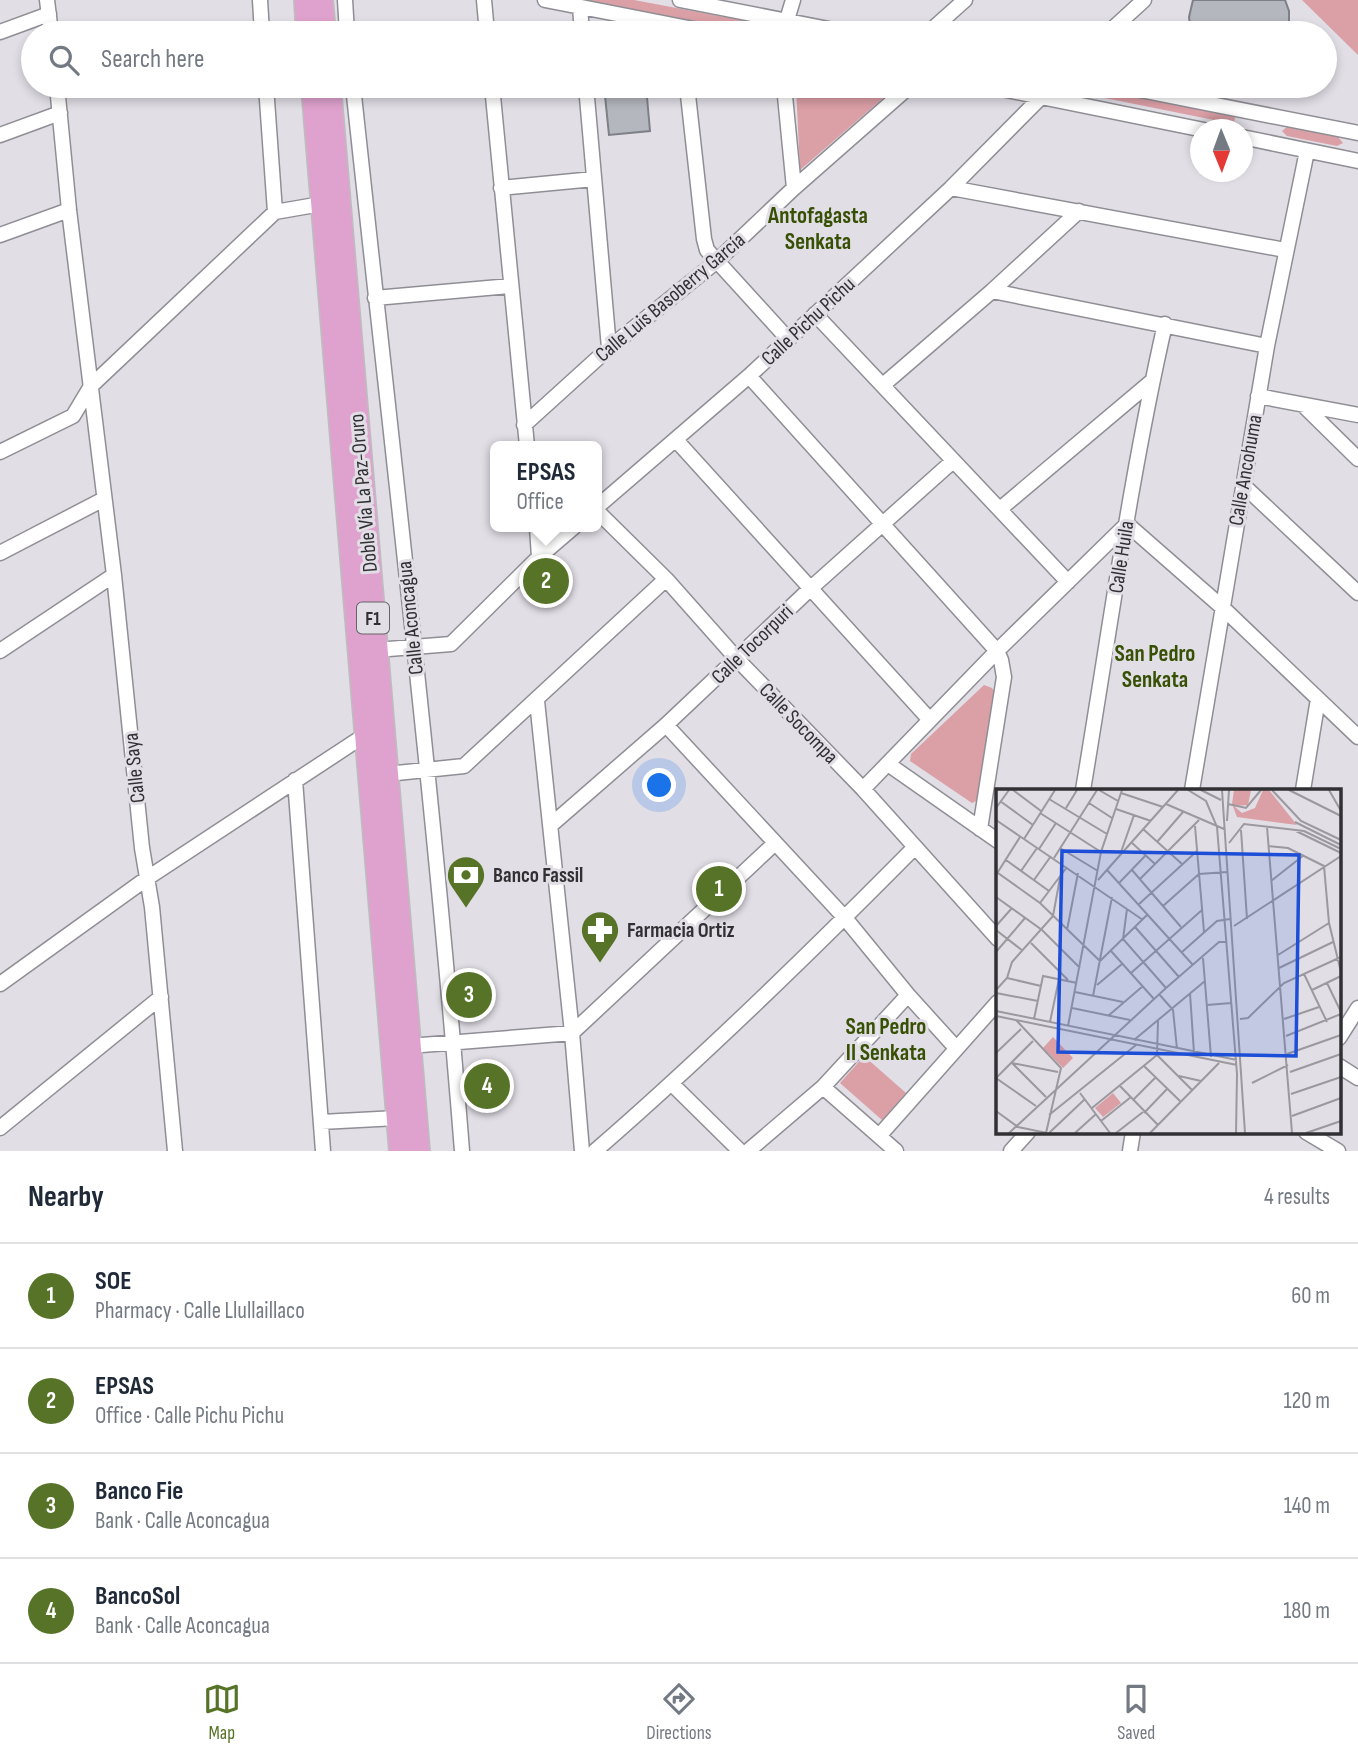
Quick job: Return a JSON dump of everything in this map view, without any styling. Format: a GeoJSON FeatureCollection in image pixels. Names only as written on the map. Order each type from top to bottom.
{"type":"FeatureCollection","features":[{"type":"Feature","properties":{"kind":"highway"},"geometry":{"type":"LineString","coordinates":[[304,0],[306,21]]}},
{"type":"Feature","properties":{"kind":"highway"},"geometry":{"type":"LineString","coordinates":[[323,0],[324,21]]}},
{"type":"Feature","properties":{"kind":"highway","name":"Doble Vía La Paz-Oruro"},"geometry":{"type":"LineString","coordinates":[[313,98],[400,1151]]}},
{"type":"Feature","properties":{"kind":"highway","name":"Doble Vía La Paz-Oruro"},"geometry":{"type":"LineString","coordinates":[[331,98],[419,1151]]}},
{"type":"Feature","properties":{"kind":"street"},"geometry":{"type":"LineString","coordinates":[[260,0],[261,21]]}},
{"type":"Feature","properties":{"kind":"street"},"geometry":{"type":"LineString","coordinates":[[345,0],[346,21]]}},
{"type":"Feature","properties":{"kind":"street"},"geometry":{"type":"LineString","coordinates":[[484,0],[486,21]]}},
{"type":"Feature","properties":{"kind":"street"},"geometry":{"type":"LineString","coordinates":[[545,0],[641,21]]}},
{"type":"Feature","properties":{"kind":"street"},"geometry":{"type":"LineString","coordinates":[[680,0],[761,21]]}},
{"type":"Feature","properties":{"kind":"street"},"geometry":{"type":"LineString","coordinates":[[786,21],[793,0]]}},
{"type":"Feature","properties":{"kind":"street"},"geometry":{"type":"LineString","coordinates":[[941,21],[965,0]]}},
{"type":"Feature","properties":{"kind":"street"},"geometry":{"type":"LineString","coordinates":[[1121,21],[1144,0]]}},
{"type":"Feature","properties":{"kind":"street"},"geometry":{"type":"LineString","coordinates":[[21,21],[48,7]]}},
{"type":"Feature","properties":{"kind":"street"},"geometry":{"type":"LineString","coordinates":[[579,7],[581,21]]}},
{"type":"Feature","properties":{"kind":"street"},"geometry":{"type":"LineString","coordinates":[[0,32],[21,21]]}},
{"type":"Feature","properties":{"kind":"street","name":"Calle Saya"},"geometry":{"type":"LineString","coordinates":[[58,98],[146,878],[152,907],[175,1151]]}},
{"type":"Feature","properties":{"kind":"street"},"geometry":{"type":"LineString","coordinates":[[267,98],[275,212]]}},
{"type":"Feature","properties":{"kind":"street","name":"Calle Aconcagua"},"geometry":{"type":"LineString","coordinates":[[354,98],[454,1042],[462,1151]]}},
{"type":"Feature","properties":{"kind":"street"},"geometry":{"type":"LineString","coordinates":[[493,98],[526,441]]}},
{"type":"Feature","properties":{"kind":"street"},"geometry":{"type":"LineString","coordinates":[[587,98],[609,348]]}},
{"type":"Feature","properties":{"kind":"street"},"geometry":{"type":"LineString","coordinates":[[688,98],[707,250],[788,339]]}},
{"type":"Feature","properties":{"kind":"street"},"geometry":{"type":"LineString","coordinates":[[785,98],[794,188]]}},
{"type":"Feature","properties":{"kind":"street","name":"Calle Luis Basoberry García"},"geometry":{"type":"LineString","coordinates":[[524,425],[609,348],[717,261],[794,188],[896,98]]}},
{"type":"Feature","properties":{"kind":"street","name":"Calle Pichu Pichu"},"geometry":{"type":"LineString","coordinates":[[602,505],[749,376],[951,188],[1038,98]]}},
{"type":"Feature","properties":{"kind":"street"},"geometry":{"type":"LineString","coordinates":[[1050,98],[1190,127]]}},
{"type":"Feature","properties":{"kind":"street"},"geometry":{"type":"LineString","coordinates":[[1180,98],[1358,133]]}},
{"type":"Feature","properties":{"kind":"street"},"geometry":{"type":"LineString","coordinates":[[0,135],[60,113]]}},
{"type":"Feature","properties":{"kind":"street"},"geometry":{"type":"LineString","coordinates":[[1253,132],[1261,114]]}},
{"type":"Feature","properties":{"kind":"street"},"geometry":{"type":"LineString","coordinates":[[1253,140],[1358,161]]}},
{"type":"Feature","properties":{"kind":"street","name":"Calle Ancohuma"},"geometry":{"type":"LineString","coordinates":[[1192,789],[1258,396],[1307,150]]}},
{"type":"Feature","properties":{"kind":"street"},"geometry":{"type":"LineString","coordinates":[[501,188],[594,179]]}},
{"type":"Feature","properties":{"kind":"street"},"geometry":{"type":"LineString","coordinates":[[951,188],[1285,250]]}},
{"type":"Feature","properties":{"kind":"street"},"geometry":{"type":"LineString","coordinates":[[0,452],[73,416],[91,386],[275,212],[321,204]]}},
{"type":"Feature","properties":{"kind":"street"},"geometry":{"type":"LineString","coordinates":[[0,235],[69,210]]}},
{"type":"Feature","properties":{"kind":"street"},"geometry":{"type":"LineString","coordinates":[[883,385],[1079,211]]}},
{"type":"Feature","properties":{"kind":"street"},"geometry":{"type":"LineString","coordinates":[[375,298],[511,286]]}},
{"type":"Feature","properties":{"kind":"street"},"geometry":{"type":"LineString","coordinates":[[992,291],[1267,346]]}},
{"type":"Feature","properties":{"kind":"street"},"geometry":{"type":"LineString","coordinates":[[815,314],[1068,582]]}},
{"type":"Feature","properties":{"kind":"street","name":"Calle Huila"},"geometry":{"type":"LineString","coordinates":[[1083,789],[1126,524],[1165,324]]}},
{"type":"Feature","properties":{"kind":"street"},"geometry":{"type":"LineString","coordinates":[[749,376],[997,651],[1002,660],[1004,677],[980,829]]}},
{"type":"Feature","properties":{"kind":"street"},"geometry":{"type":"LineString","coordinates":[[1000,509],[1152,381]]}},
{"type":"Feature","properties":{"kind":"street"},"geometry":{"type":"LineString","coordinates":[[1258,396],[1358,415]]}},
{"type":"Feature","properties":{"kind":"street"},"geometry":{"type":"LineString","coordinates":[[1303,405],[1358,459]]}},
{"type":"Feature","properties":{"kind":"street"},"geometry":{"type":"LineString","coordinates":[[676,440],[930,720]]}},
{"type":"Feature","properties":{"kind":"street","name":"Calle Tocorpuri"},"geometry":{"type":"LineString","coordinates":[[551,825],[666,725],[811,588],[953,461]]}},
{"type":"Feature","properties":{"kind":"street"},"geometry":{"type":"LineString","coordinates":[[1243,485],[1358,593]]}},
{"type":"Feature","properties":{"kind":"street"},"geometry":{"type":"LineString","coordinates":[[0,553],[104,499]]}},
{"type":"Feature","properties":{"kind":"street","name":"Calle Socompa"},"geometry":{"type":"LineString","coordinates":[[602,514],[863,789],[996,937]]}},
{"type":"Feature","properties":{"kind":"street"},"geometry":{"type":"LineString","coordinates":[[863,789],[1126,524],[1223,608],[1358,737]]}},
{"type":"Feature","properties":{"kind":"street"},"geometry":{"type":"LineString","coordinates":[[538,532],[540,557]]}},
{"type":"Feature","properties":{"kind":"street"},"geometry":{"type":"LineString","coordinates":[[376,650],[451,643],[568,532]]}},
{"type":"Feature","properties":{"kind":"street"},"geometry":{"type":"LineString","coordinates":[[0,651],[114,575]]}},
{"type":"Feature","properties":{"kind":"street"},"geometry":{"type":"LineString","coordinates":[[387,774],[464,766],[666,579]]}},
{"type":"Feature","properties":{"kind":"street"},"geometry":{"type":"LineString","coordinates":[[1303,789],[1318,699]]}},
{"type":"Feature","properties":{"kind":"street"},"geometry":{"type":"LineString","coordinates":[[537,701],[582,1151]]}},
{"type":"Feature","properties":{"kind":"street"},"geometry":{"type":"LineString","coordinates":[[666,725],[845,918],[956,1048]]}},
{"type":"Feature","properties":{"kind":"street"},"geometry":{"type":"LineString","coordinates":[[0,984],[146,878],[365,735]]}},
{"type":"Feature","properties":{"kind":"street"},"geometry":{"type":"LineString","coordinates":[[888,764],[996,840]]}},
{"type":"Feature","properties":{"kind":"street"},"geometry":{"type":"LineString","coordinates":[[295,780],[323,1151]]}},
{"type":"Feature","properties":{"kind":"street"},"geometry":{"type":"LineString","coordinates":[[409,1046],[572,1033],[774,844]]}},
{"type":"Feature","properties":{"kind":"street"},"geometry":{"type":"LineString","coordinates":[[595,1151],[672,1084],[914,848]]}},
{"type":"Feature","properties":{"kind":"street"},"geometry":{"type":"LineString","coordinates":[[748,1151],[823,1087],[908,995]]}},
{"type":"Feature","properties":{"kind":"street"},"geometry":{"type":"LineString","coordinates":[[0,1128],[161,997]]}},
{"type":"Feature","properties":{"kind":"street"},"geometry":{"type":"LineString","coordinates":[[878,1136],[996,1004]]}},
{"type":"Feature","properties":{"kind":"street"},"geometry":{"type":"LineString","coordinates":[[1340,1036],[1358,1008]]}},
{"type":"Feature","properties":{"kind":"street"},"geometry":{"type":"LineString","coordinates":[[1340,1067],[1358,1078]]}},
{"type":"Feature","properties":{"kind":"street"},"geometry":{"type":"LineString","coordinates":[[672,1084],[740,1151]]}},
{"type":"Feature","properties":{"kind":"street"},"geometry":{"type":"LineString","coordinates":[[823,1087],[896,1151]]}},
{"type":"Feature","properties":{"kind":"street"},"geometry":{"type":"LineString","coordinates":[[321,1122],[397,1118]]}},
{"type":"Feature","properties":{"kind":"street"},"geometry":{"type":"LineString","coordinates":[[1011,1151],[1026,1134]]}},
{"type":"Feature","properties":{"kind":"street"},"geometry":{"type":"LineString","coordinates":[[1020,1151],[1026,1134]]}},
{"type":"Feature","properties":{"kind":"street"},"geometry":{"type":"LineString","coordinates":[[1310,1134],[1338,1151]]}},
{"type":"Feature","properties":{"kind":"shaded area"},"geometry":{"type":"Polygon","coordinates":[[[581,0],[634,0],[745,21],[687,21],[581,0]]]}},
{"type":"Feature","properties":{"kind":"shaded area"},"geometry":{"type":"Polygon","coordinates":[[[1302,0],[1358,0],[1358,55],[1337,34],[1337,21],[1323,21],[1302,0]]]}},
{"type":"Feature","properties":{"kind":"shaded area"},"geometry":{"type":"Polygon","coordinates":[[[797,98],[883,98],[800,170],[797,98]]]}},
{"type":"Feature","properties":{"kind":"shaded area"},"geometry":{"type":"Polygon","coordinates":[[[1105,98],[1150,98],[1232,112],[1235,118],[1209,119],[1105,98]]]}},
{"type":"Feature","properties":{"kind":"shaded area"},"geometry":{"type":"Polygon","coordinates":[[[1288,126],[1338,137],[1343,143],[1337,146],[1287,136],[1282,131],[1288,126]]]}},
{"type":"Feature","properties":{"kind":"shaded area"},"geometry":{"type":"Polygon","coordinates":[[[984,685],[992,688],[995,693],[978,800],[972,803],[910,761],[911,754],[984,685]]]}},
{"type":"Feature","properties":{"kind":"shaded area"},"geometry":{"type":"Polygon","coordinates":[[[864,1056],[906,1093],[882,1120],[840,1083],[864,1056]]]}},
{"type":"Feature","properties":{"kind":"building"},"geometry":{"type":"Polygon","coordinates":[[[1193,0],[1285,0],[1289,11],[1289,21],[1190,21],[1193,0]]]}},
{"type":"Feature","properties":{"kind":"building"},"geometry":{"type":"Polygon","coordinates":[[[605,98],[647,98],[650,131],[609,135],[605,98]]]}},
{"type":"Feature","properties":{"kind":"place","name":"EPSAS"},"geometry":{"type":"Point","coordinates":[546,581]}},
{"type":"Feature","properties":{"kind":"place","name":"SOE"},"geometry":{"type":"Point","coordinates":[719,889]}},
{"type":"Feature","properties":{"kind":"place","name":"Banco Fassil"},"geometry":{"type":"Point","coordinates":[466,909]}},
{"type":"Feature","properties":{"kind":"place","name":"Farmacia Ortiz"},"geometry":{"type":"Point","coordinates":[600,964]}},
{"type":"Feature","properties":{"kind":"place","name":"Banco Fie"},"geometry":{"type":"Point","coordinates":[469,995]}},
{"type":"Feature","properties":{"kind":"place","name":"BancoSol"},"geometry":{"type":"Point","coordinates":[487,1086]}},
{"type":"Feature","properties":{"kind":"district","name":"Antofagasta Senkata"},"geometry":{"type":"Point","coordinates":[818,228]}},
{"type":"Feature","properties":{"kind":"district","name":"San Pedro Senkata"},"geometry":{"type":"Point","coordinates":[1155,666]}},
{"type":"Feature","properties":{"kind":"district","name":"San Pedro II Senkata"},"geometry":{"type":"Point","coordinates":[886,1039]}}]}
